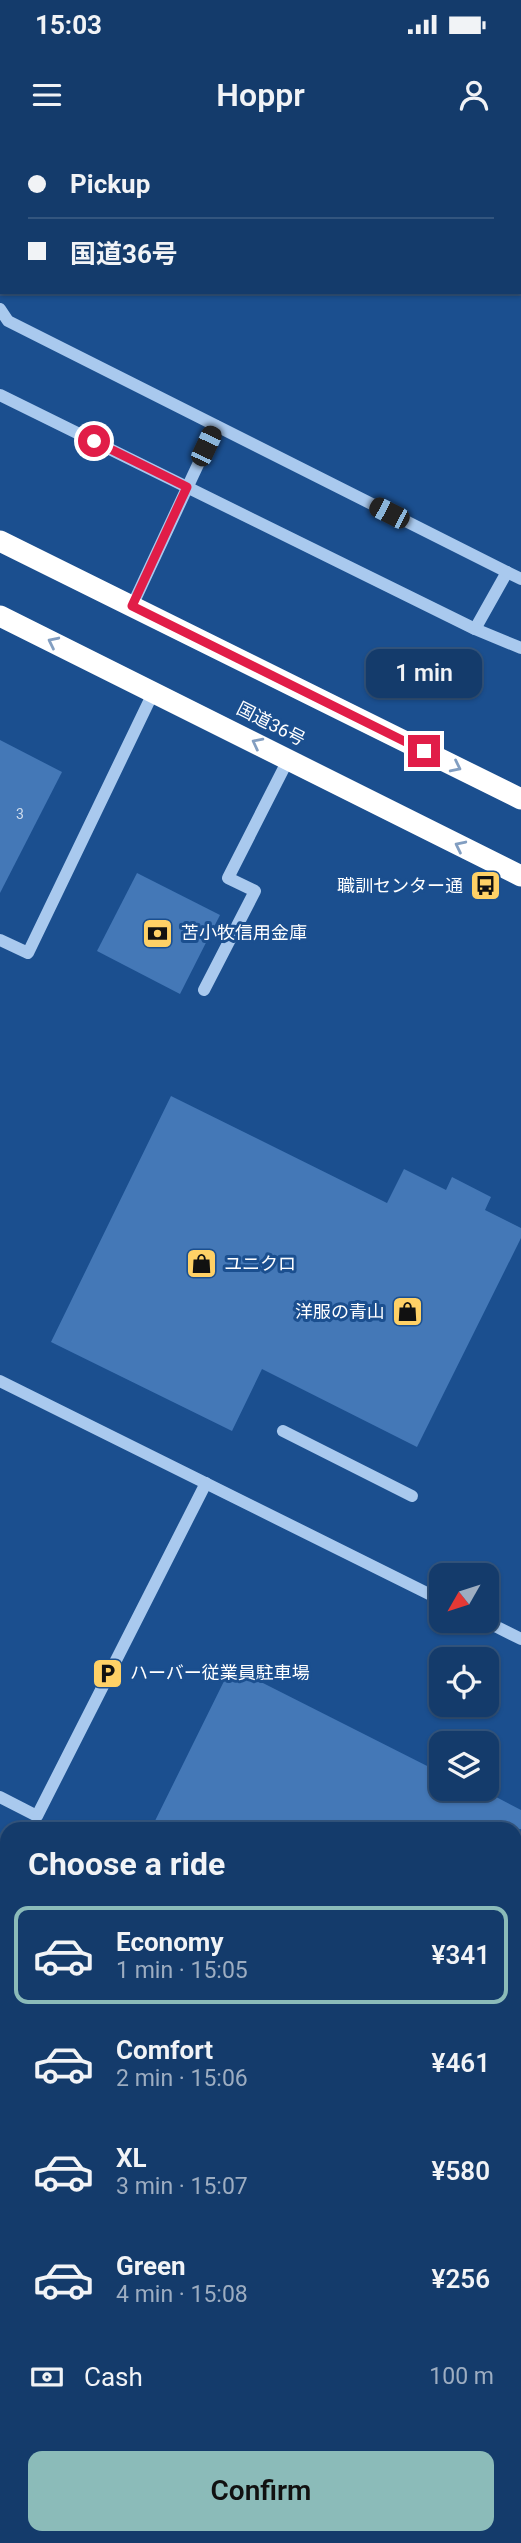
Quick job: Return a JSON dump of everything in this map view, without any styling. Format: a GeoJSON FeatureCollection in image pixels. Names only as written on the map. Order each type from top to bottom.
{"type":"FeatureCollection","features":[{"type":"Feature","properties":{"kind":"highway"},"geometry":{"type":"LineString","coordinates":[[0,541],[521,799]]}},
{"type":"Feature","properties":{"kind":"highway","name":"国道36号"},"geometry":{"type":"LineString","coordinates":[[0,616],[155,691],[521,876]]}},
{"type":"Feature","properties":{"kind":"street"},"geometry":{"type":"LineString","coordinates":[[0,309],[8,321],[521,579]]}},
{"type":"Feature","properties":{"kind":"street"},"geometry":{"type":"LineString","coordinates":[[0,395],[475,629],[521,648]]}},
{"type":"Feature","properties":{"kind":"street"},"geometry":{"type":"LineString","coordinates":[[132,606],[216,425]]}},
{"type":"Feature","properties":{"kind":"street"},"geometry":{"type":"LineString","coordinates":[[475,629],[507,572]]}},
{"type":"Feature","properties":{"kind":"street"},"geometry":{"type":"LineString","coordinates":[[0,940],[28,953],[155,691]]}},
{"type":"Feature","properties":{"kind":"street"},"geometry":{"type":"LineString","coordinates":[[204,990],[255,891],[229,878],[289,758]]}},
{"type":"Feature","properties":{"kind":"street"},"geometry":{"type":"LineString","coordinates":[[0,1381],[429,1594]]}},
{"type":"Feature","properties":{"kind":"street"},"geometry":{"type":"LineString","coordinates":[[283,1431],[412,1496]]}},
{"type":"Feature","properties":{"kind":"street"},"geometry":{"type":"LineString","coordinates":[[0,1797],[37,1816],[206,1483]]}},
{"type":"Feature","properties":{"kind":"street"},"geometry":{"type":"LineString","coordinates":[[499,1628],[521,1639]]}},
{"type":"Feature","properties":{"kind":"building"},"geometry":{"type":"Polygon","coordinates":[[[0,740],[62,772],[0,893],[0,740]]]}},
{"type":"Feature","properties":{"kind":"building","name":"苫小牧信用金庫"},"geometry":{"type":"Polygon","coordinates":[[[137,873],[220,915],[180,994],[97,951],[137,873]]]}},
{"type":"Feature","properties":{"kind":"building"},"geometry":{"type":"Polygon","coordinates":[[[171,1096],[387,1203],[404,1169],[446,1190],[452,1177],[491,1197],[485,1210],[521,1228],[521,1238],[417,1447],[262,1369],[232,1431],[51,1342],[171,1096]]]}},
{"type":"Feature","properties":{"kind":"building"},"geometry":{"type":"Polygon","coordinates":[[[231,1667],[429,1767],[429,1801],[499,1801],[499,1798],[521,1810],[521,1822],[154,1822],[231,1667]]]}},
{"type":"Feature","properties":{"kind":"place","name":"職訓センター通"},"geometry":{"type":"Point","coordinates":[486,886]}},
{"type":"Feature","properties":{"kind":"place","name":"苫小牧信用金庫"},"geometry":{"type":"Point","coordinates":[158,933]}},
{"type":"Feature","properties":{"kind":"place","name":"ユニクロ"},"geometry":{"type":"Point","coordinates":[201,1264]}},
{"type":"Feature","properties":{"kind":"place","name":"洋服の青山"},"geometry":{"type":"Point","coordinates":[408,1312]}},
{"type":"Feature","properties":{"kind":"place","name":"ハーバー従業員駐車場"},"geometry":{"type":"Point","coordinates":[107,1673]}},
{"type":"Feature","properties":{"kind":"route"},"geometry":{"type":"LineString","coordinates":[[94,441],[187,487],[132,606],[424,751]]}}]}
